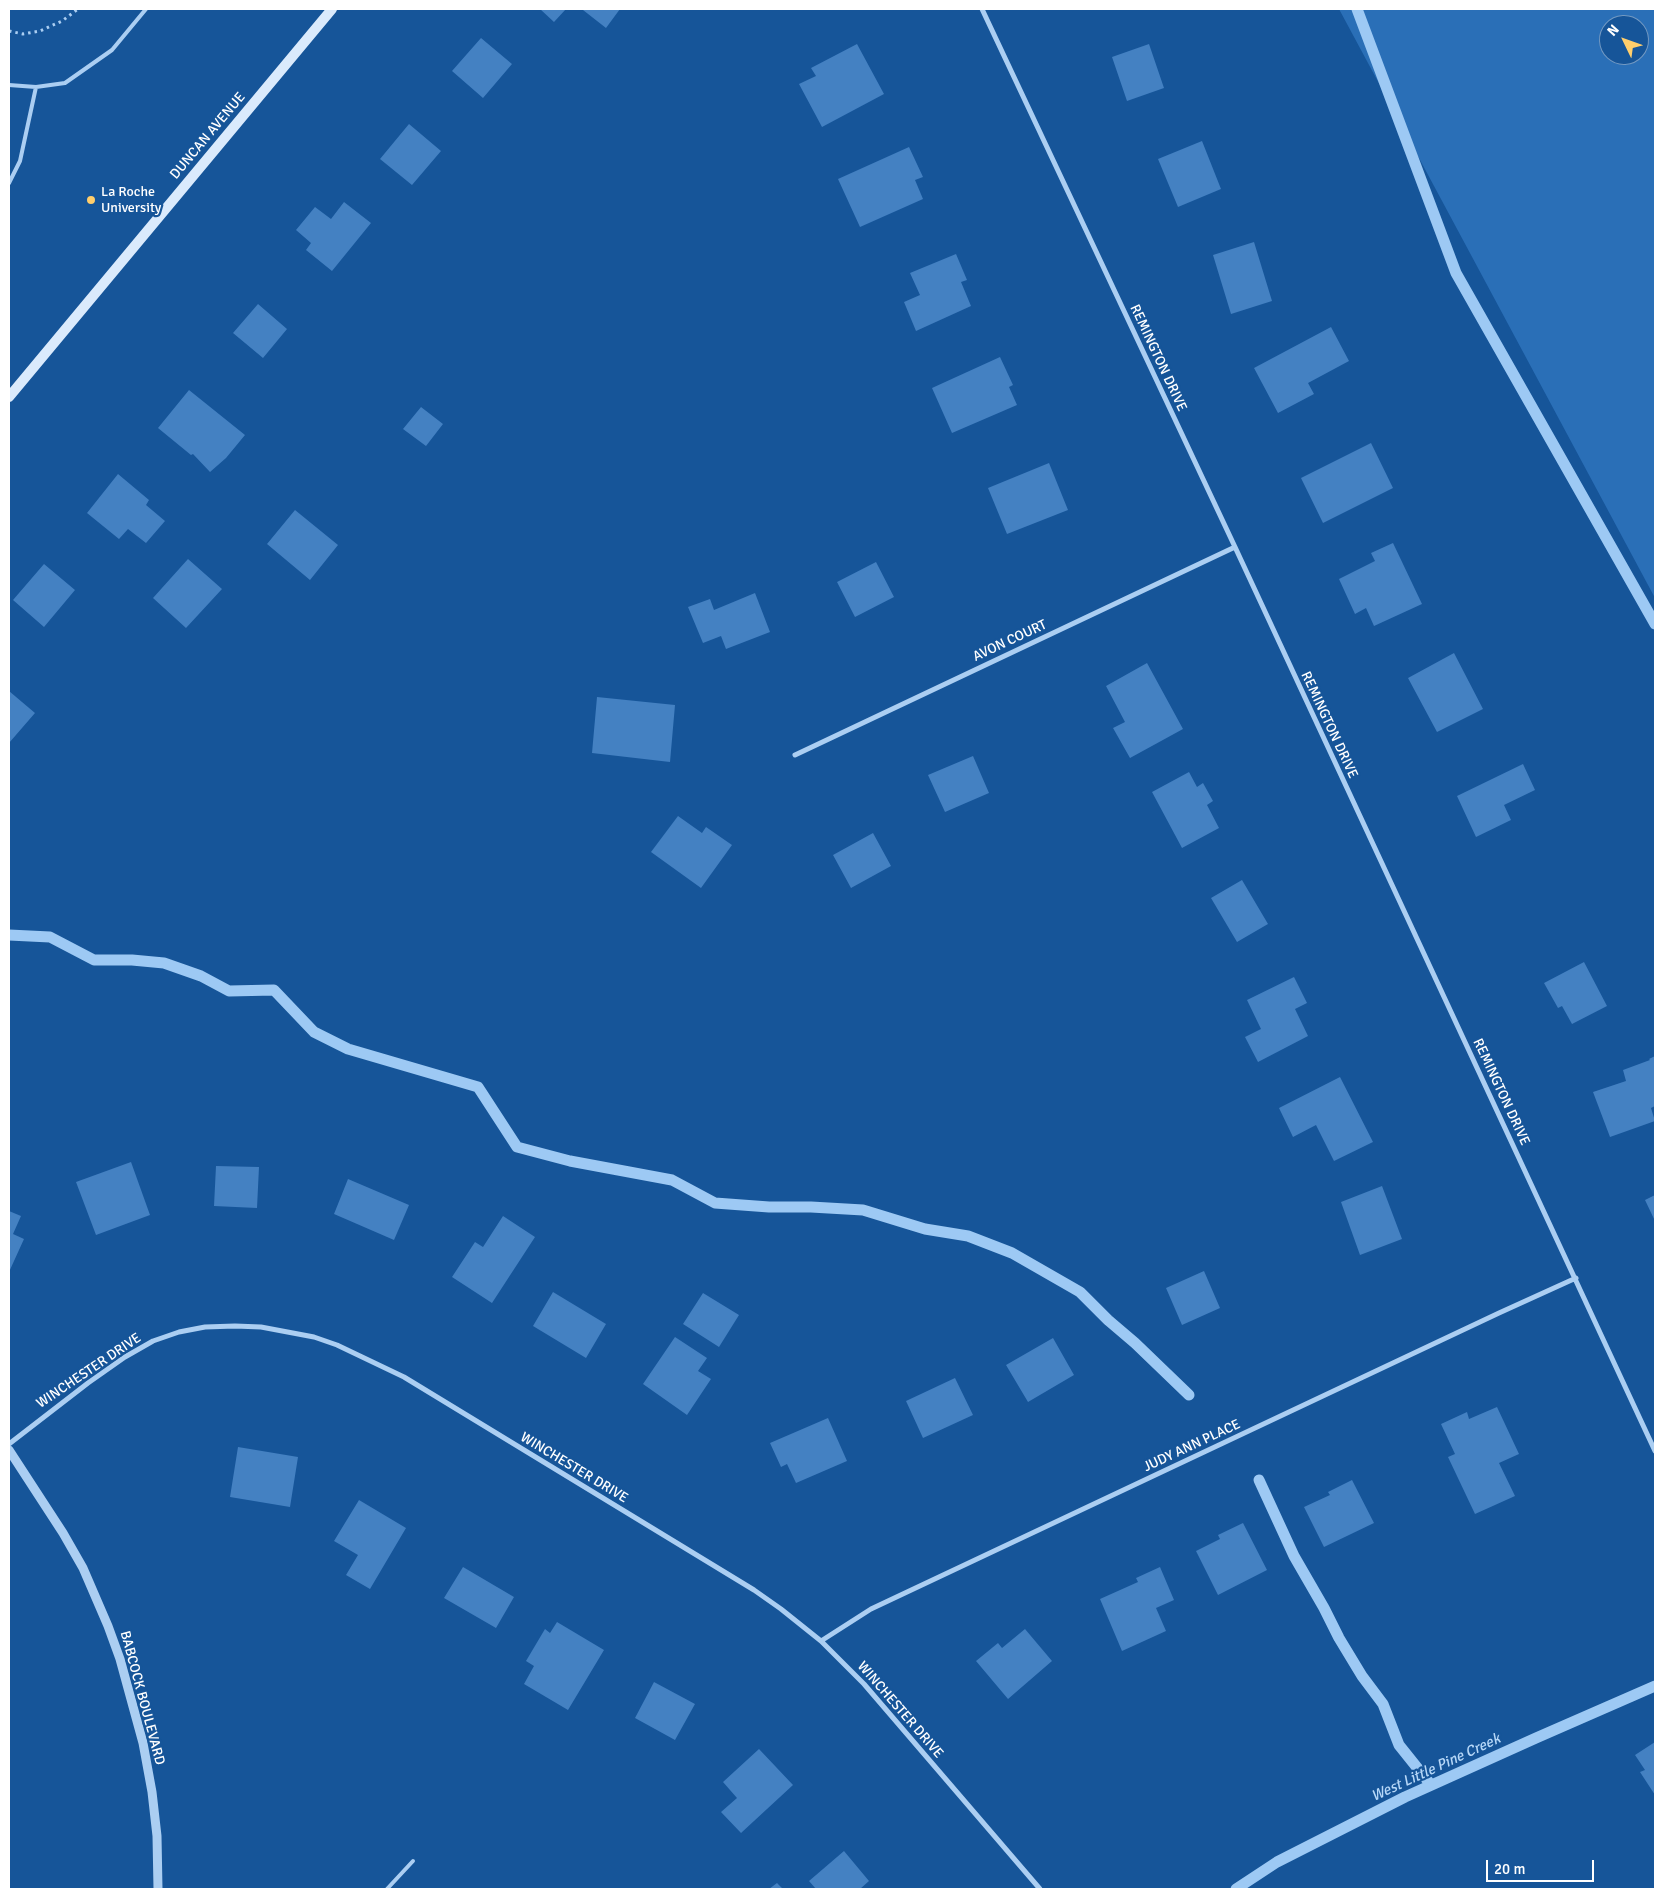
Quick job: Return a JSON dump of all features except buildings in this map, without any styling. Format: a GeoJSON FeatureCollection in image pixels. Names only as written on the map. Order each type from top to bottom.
{"type":"FeatureCollection","features":[{"type":"Feature","properties":{"kind":"main road","name":"DUNCAN AVENUE"},"geometry":{"type":"LineString","coordinates":[[9,397],[332,9]]}},
{"type":"Feature","properties":{"kind":"street","name":"REMINGTON DRIVE"},"geometry":{"type":"LineString","coordinates":[[982,9],[1235,546],[1347,792],[1576,1278],[1599,1332],[1655,1451]]}},
{"type":"Feature","properties":{"kind":"street","name":"AVON COURT"},"geometry":{"type":"LineString","coordinates":[[794,755],[1235,546]]}},
{"type":"Feature","properties":{"kind":"street","name":"JUDY ANN PLACE"},"geometry":{"type":"LineString","coordinates":[[821,1641],[872,1610],[1576,1278]]}},
{"type":"Feature","properties":{"kind":"street","name":"WINCHESTER DRIVE"},"geometry":{"type":"LineString","coordinates":[[9,1444],[125,1357],[153,1341],[179,1332],[204,1327],[236,1326],[290,1331],[314,1337],[366,1358],[412,1382],[754,1590],[781,1609],[821,1641],[864,1684],[1040,1889]]}},
{"type":"Feature","properties":{"kind":"street","name":"BABCOCK BOULEVARD"},"geometry":{"type":"LineString","coordinates":[[9,1450],[63,1533],[83,1568],[120,1659],[144,1743],[157,1836],[158,1889]]}},
{"type":"Feature","properties":{"kind":"lane"},"geometry":{"type":"LineString","coordinates":[[9,85],[36,88],[65,83],[112,50],[146,9]]}},
{"type":"Feature","properties":{"kind":"lane"},"geometry":{"type":"LineString","coordinates":[[9,183],[20,161],[36,88]]}},
{"type":"Feature","properties":{"kind":"lane"},"geometry":{"type":"LineString","coordinates":[[387,1889],[413,1861]]}},
{"type":"Feature","properties":{"kind":"path"},"geometry":{"type":"LineString","coordinates":[[9,31],[23,34],[40,31],[62,21],[78,9]]}},
{"type":"Feature","properties":{"kind":"shaded area"},"geometry":{"type":"Polygon","coordinates":[[[1339,9],[1655,9],[1655,598],[1339,9]]]}},
{"type":"Feature","properties":{"kind":"waterway"},"geometry":{"type":"LineString","coordinates":[[1357,9],[1456,273],[1655,624]]}},
{"type":"Feature","properties":{"kind":"waterway"},"geometry":{"type":"LineString","coordinates":[[9,935],[50,937],[94,960],[132,960],[164,963],[201,976],[229,991],[274,990],[314,1032],[348,1049],[478,1087],[517,1147],[570,1161],[672,1180],[715,1203],[863,1210],[925,1229],[968,1236],[1012,1253],[1080,1292],[1189,1395]]}},
{"type":"Feature","properties":{"kind":"waterway"},"geometry":{"type":"LineString","coordinates":[[1259,1480],[1294,1556],[1339,1638],[1362,1676],[1383,1704],[1399,1745],[1431,1785]]}},
{"type":"Feature","properties":{"kind":"waterway","name":"West Little Pine Creek"},"geometry":{"type":"LineString","coordinates":[[1236,1889],[1277,1862],[1405,1797],[1655,1686]]}},
{"type":"Feature","properties":{"kind":"place","name":"La Roche University"},"geometry":{"type":"Point","coordinates":[91,200]}}]}
